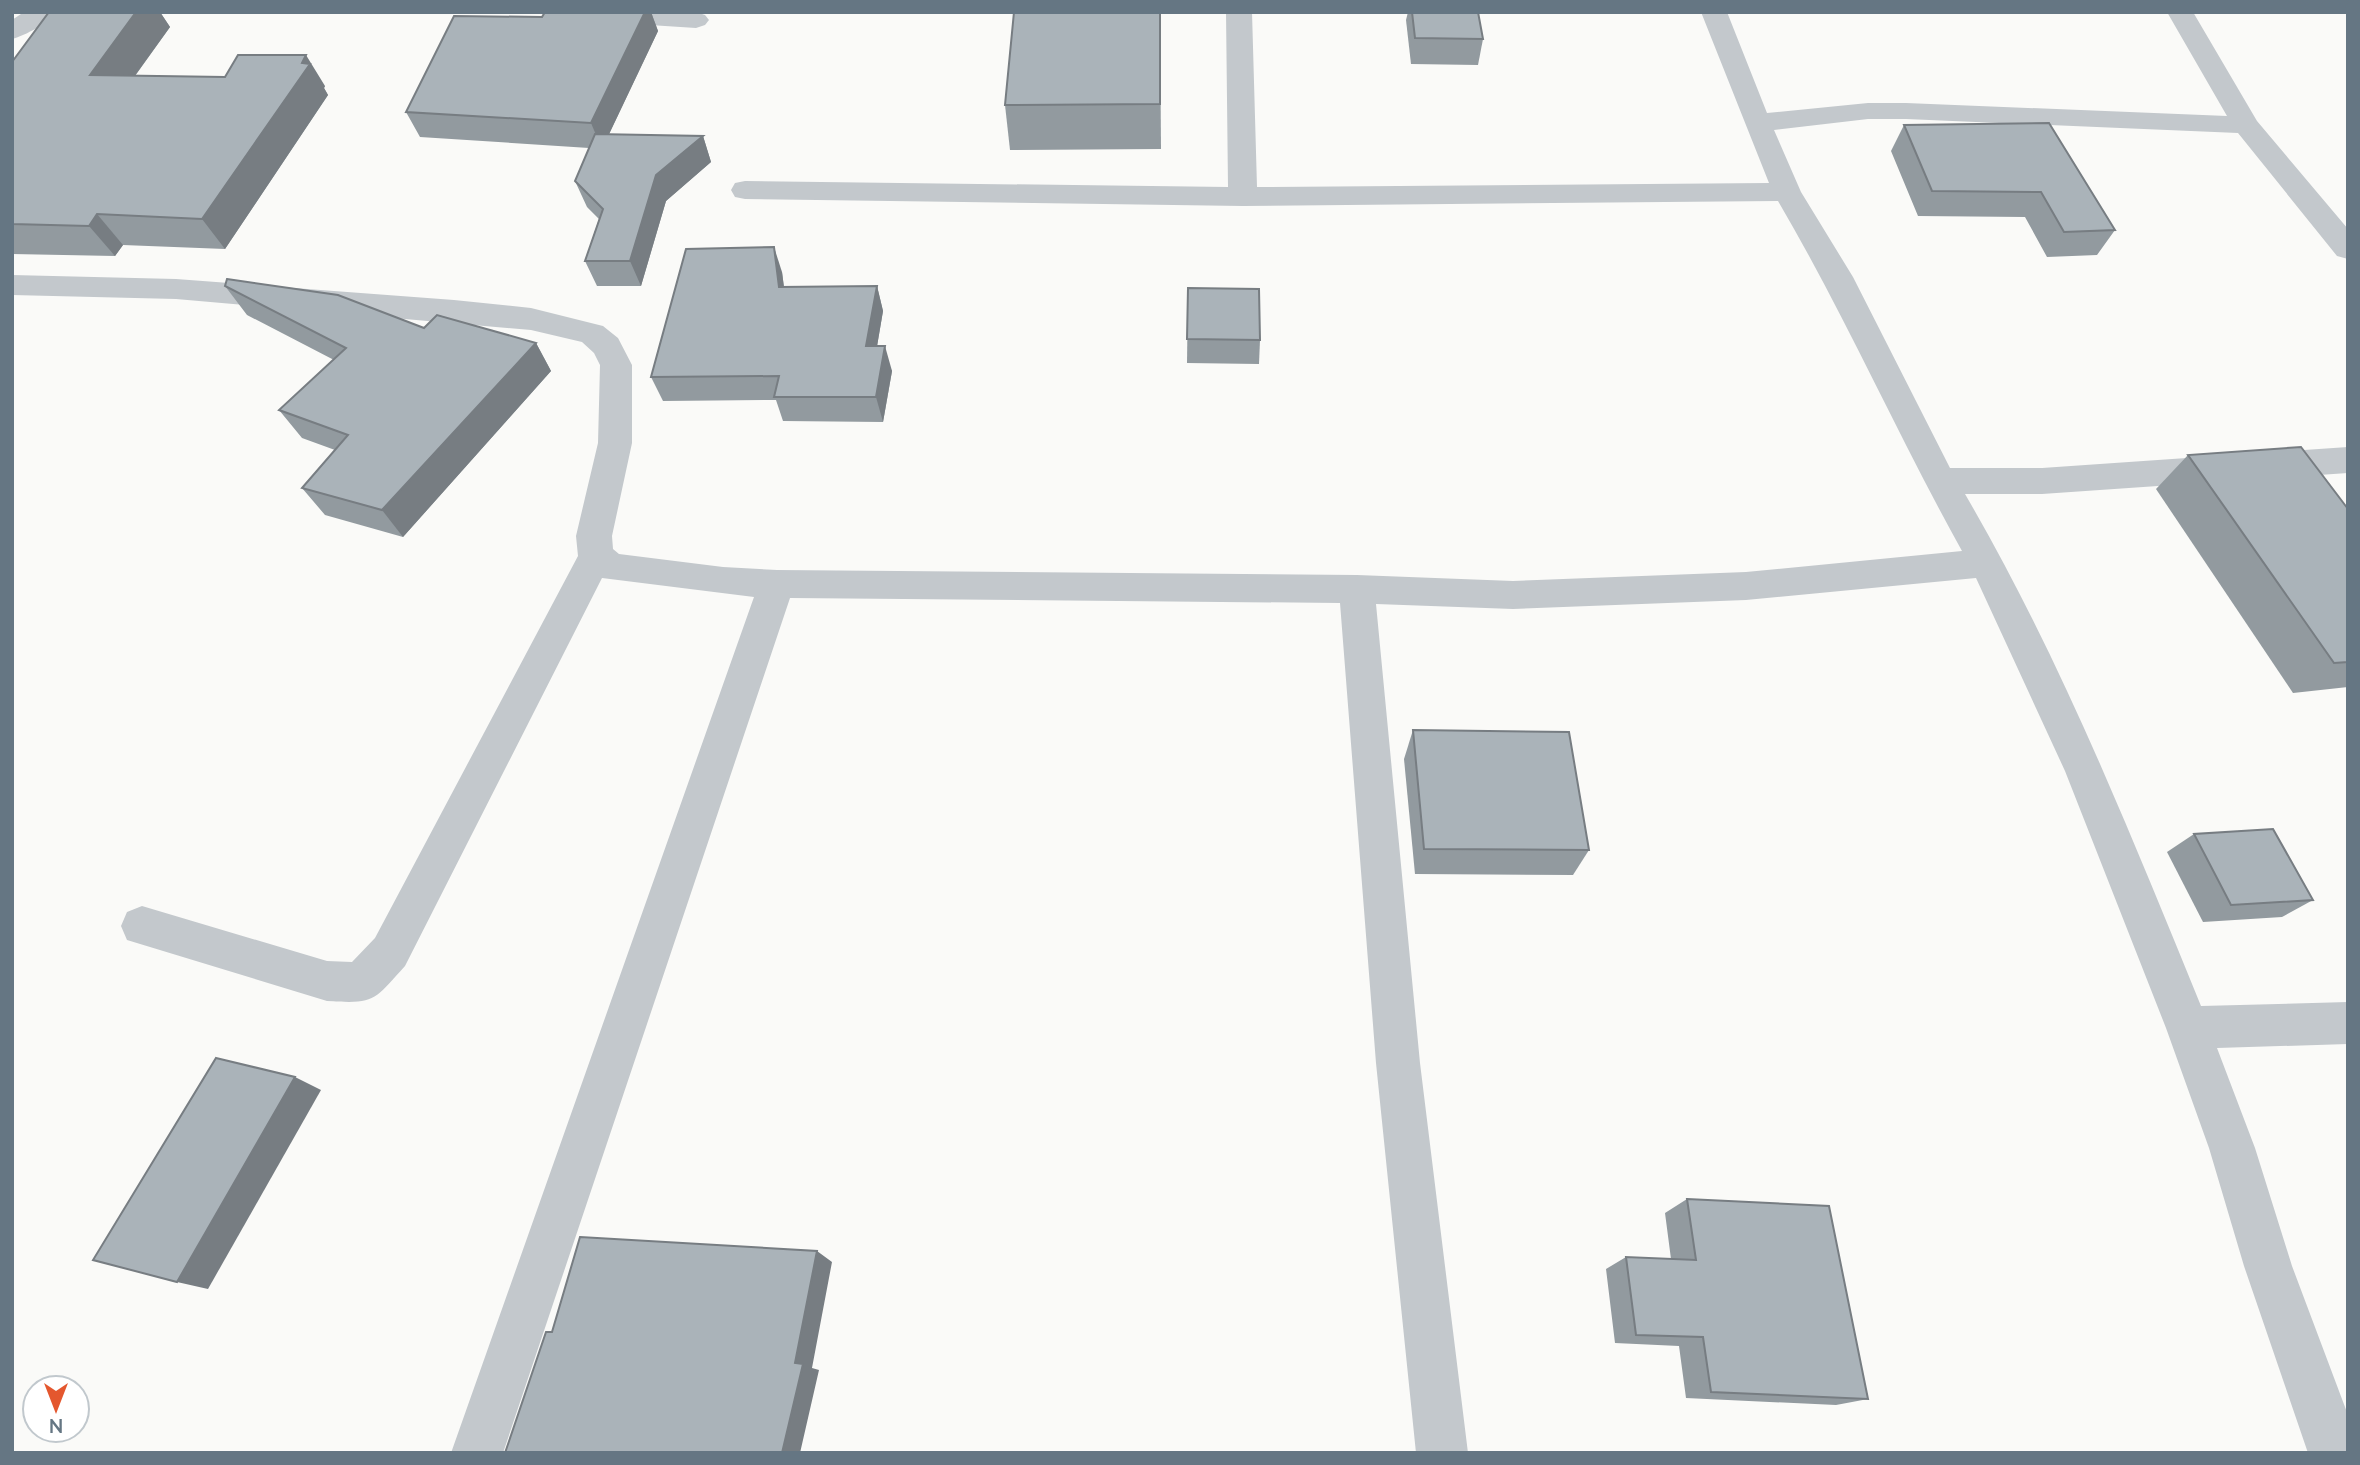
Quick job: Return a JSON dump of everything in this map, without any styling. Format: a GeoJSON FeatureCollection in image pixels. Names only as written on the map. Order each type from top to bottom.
{"type":"FeatureCollection","features":[{"type":"Feature","properties":{"kind":"street"},"geometry":{"type":"LineString","coordinates":[[12,31],[43,12]]}},
{"type":"Feature","properties":{"kind":"street"},"geometry":{"type":"LineString","coordinates":[[572,12],[696,20]]}},
{"type":"Feature","properties":{"kind":"street"},"geometry":{"type":"LineString","coordinates":[[1239,12],[1243,197]]}},
{"type":"Feature","properties":{"kind":"street"},"geometry":{"type":"LineString","coordinates":[[1714,12],[1787,192],[1838,277],[1941,481],[1987,563],[2085,771],[2188,1028],[2232,1148],[2268,1266],[2323,1416],[2333,1453]]}},
{"type":"Feature","properties":{"kind":"street"},"geometry":{"type":"LineString","coordinates":[[2180,12],[2246,125],[2348,249]]}},
{"type":"Feature","properties":{"kind":"street"},"geometry":{"type":"LineString","coordinates":[[1757,123],[1867,111],[1906,111],[2246,125]]}},
{"type":"Feature","properties":{"kind":"street"},"geometry":{"type":"LineString","coordinates":[[745,190],[1243,197],[1787,192]]}},
{"type":"Feature","properties":{"kind":"street"},"geometry":{"type":"LineString","coordinates":[[12,285],[176,289],[531,319],[592,334],[607,346],[616,365],[615,443],[594,536],[596,556],[390,952],[361,983],[327,981],[142,926]]}},
{"type":"Feature","properties":{"kind":"street"},"geometry":{"type":"LineString","coordinates":[[1941,481],[2042,481],[2348,460]]}},
{"type":"Feature","properties":{"kind":"street"},"geometry":{"type":"LineString","coordinates":[[596,556],[611,567],[723,581],[777,584],[1357,589],[1527,595],[1746,586],[1987,563]]}},
{"type":"Feature","properties":{"kind":"street"},"geometry":{"type":"LineString","coordinates":[[477,1453],[777,584]]}},
{"type":"Feature","properties":{"kind":"street"},"geometry":{"type":"LineString","coordinates":[[1357,589],[1398,1063],[1442,1453]]}},
{"type":"Feature","properties":{"kind":"street"},"geometry":{"type":"LineString","coordinates":[[2188,1028],[2348,1023]]}},
{"type":"Feature","properties":{"kind":"building"},"geometry":{"type":"Polygon","coordinates":[[[49,12],[136,12],[90,75],[225,77],[238,55],[306,55],[302,63],[310,64],[202,219],[97,214],[89,226],[12,224],[12,62],[49,12]]]}},
{"type":"Feature","properties":{"kind":"building"},"geometry":{"type":"Polygon","coordinates":[[[545,12],[645,12],[591,123],[406,112],[454,16],[542,17],[545,12]]]}},
{"type":"Feature","properties":{"kind":"building"},"geometry":{"type":"Polygon","coordinates":[[[1014,12],[1160,12],[1160,104],[1005,105],[1014,12]]]}},
{"type":"Feature","properties":{"kind":"building"},"geometry":{"type":"Polygon","coordinates":[[[1412,12],[1478,12],[1483,39],[1415,38],[1412,12]]]}},
{"type":"Feature","properties":{"kind":"building"},"geometry":{"type":"Polygon","coordinates":[[[2049,123],[2115,230],[2064,232],[2041,192],[1932,191],[1904,125],[2049,123]]]}},
{"type":"Feature","properties":{"kind":"building"},"geometry":{"type":"Polygon","coordinates":[[[595,134],[703,136],[656,175],[630,261],[585,261],[603,209],[575,181],[595,134]]]}},
{"type":"Feature","properties":{"kind":"building"},"geometry":{"type":"Polygon","coordinates":[[[774,247],[779,287],[877,286],[866,346],[885,346],[876,397],[774,397],[779,376],[651,377],[686,249],[774,247]]]}},
{"type":"Feature","properties":{"kind":"building"},"geometry":{"type":"Polygon","coordinates":[[[227,279],[338,295],[424,328],[437,315],[536,343],[382,510],[302,488],[348,435],[279,410],[346,348],[225,286],[227,279]]]}},
{"type":"Feature","properties":{"kind":"building"},"geometry":{"type":"Polygon","coordinates":[[[1188,288],[1259,289],[1260,340],[1187,339],[1188,288]]]}},
{"type":"Feature","properties":{"kind":"building"},"geometry":{"type":"Polygon","coordinates":[[[2301,447],[2348,509],[2348,662],[2334,663],[2188,455],[2301,447]]]}},
{"type":"Feature","properties":{"kind":"building"},"geometry":{"type":"Polygon","coordinates":[[[1413,730],[1569,732],[1589,850],[1424,849],[1413,730]]]}},
{"type":"Feature","properties":{"kind":"building"},"geometry":{"type":"Polygon","coordinates":[[[2273,829],[2313,900],[2231,905],[2194,834],[2273,829]]]}},
{"type":"Feature","properties":{"kind":"building"},"geometry":{"type":"Polygon","coordinates":[[[216,1058],[295,1077],[177,1282],[93,1260],[216,1058]]]}},
{"type":"Feature","properties":{"kind":"building"},"geometry":{"type":"Polygon","coordinates":[[[1687,1199],[1829,1206],[1868,1399],[1711,1392],[1703,1337],[1636,1335],[1626,1257],[1696,1260],[1687,1199]]]}},
{"type":"Feature","properties":{"kind":"building"},"geometry":{"type":"Polygon","coordinates":[[[580,1237],[817,1251],[795,1363],[803,1364],[782,1453],[505,1453],[546,1332],[552,1332],[580,1237]]]}}]}
